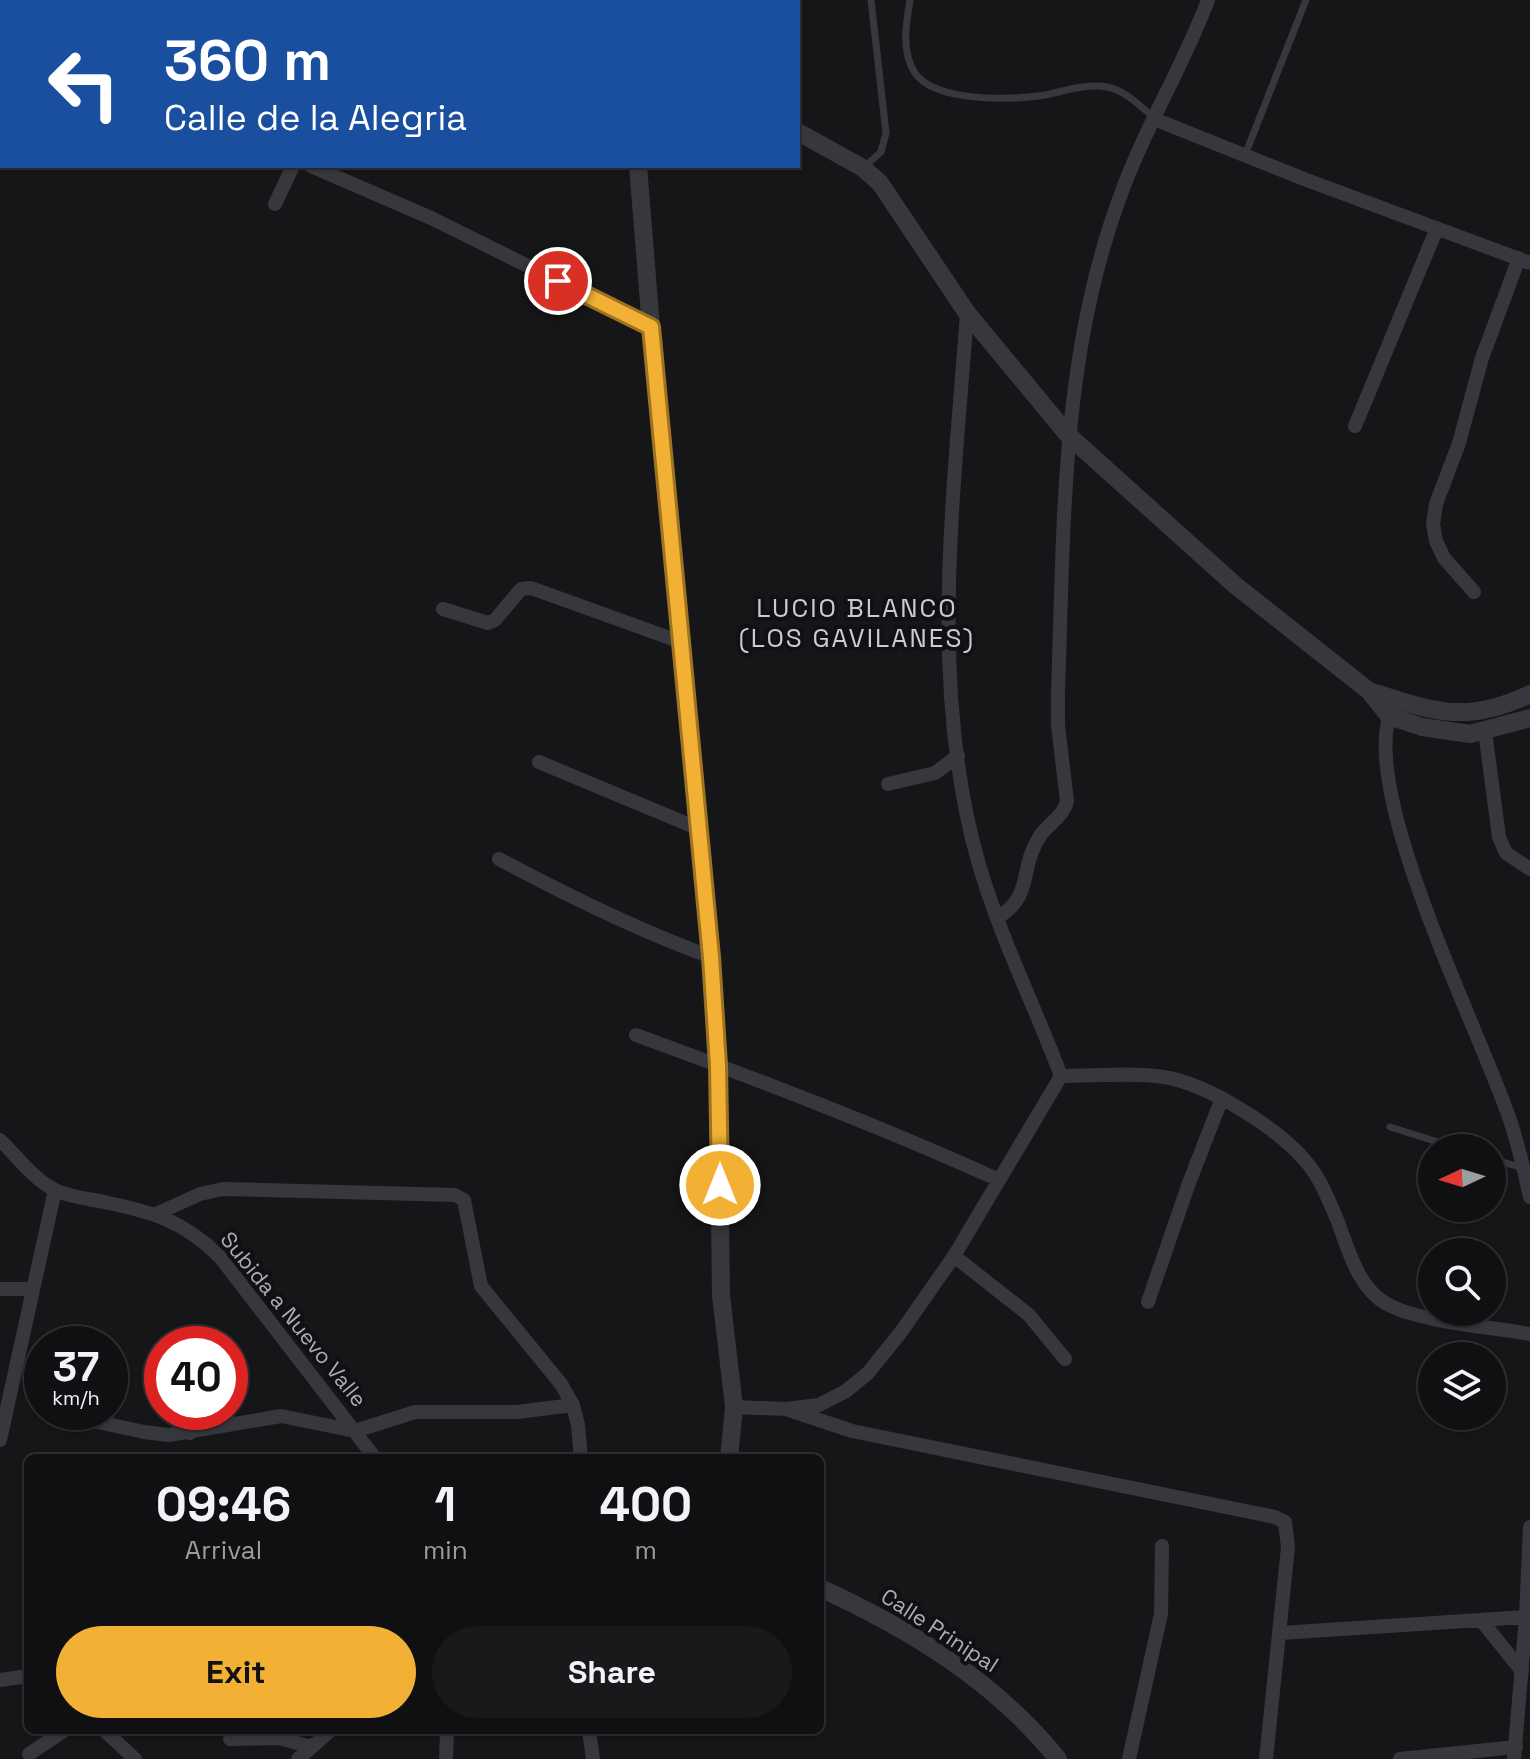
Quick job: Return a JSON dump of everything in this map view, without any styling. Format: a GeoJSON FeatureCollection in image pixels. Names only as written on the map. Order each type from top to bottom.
{"type":"FeatureCollection","features":[{"type":"Feature","properties":{"kind":"street"},"geometry":{"type":"LineString","coordinates":[[997,918],[1017,904],[1033,848],[1066,807],[1067,801],[1058,725],[1058,692],[1068,435],[1079,356],[1099,264],[1121,193],[1208,0]]}},
{"type":"Feature","properties":{"kind":"street"},"geometry":{"type":"LineString","coordinates":[[1154,119],[1525,260],[1482,358],[1459,443],[1436,504],[1433,524],[1436,541],[1444,558],[1474,592]]}},
{"type":"Feature","properties":{"kind":"street"},"geometry":{"type":"LineString","coordinates":[[800,133],[863,168],[880,183],[967,313],[1068,435],[1235,585],[1393,708],[1444,732],[1470,734],[1530,718]]}},
{"type":"Feature","properties":{"kind":"street"},"geometry":{"type":"LineString","coordinates":[[275,204],[292,168]]}},
{"type":"Feature","properties":{"kind":"street"},"geometry":{"type":"LineString","coordinates":[[316,168],[431,218],[651,327]]}},
{"type":"Feature","properties":{"kind":"street"},"geometry":{"type":"LineString","coordinates":[[638,168],[711,957],[718,1065],[721,1295],[734,1407],[729,1454]]}},
{"type":"Feature","properties":{"kind":"street"},"geometry":{"type":"LineString","coordinates":[[1355,426],[1437,228]]}},
{"type":"Feature","properties":{"kind":"street"},"geometry":{"type":"LineString","coordinates":[[967,313],[949,606],[950,686],[958,756],[978,860],[997,918],[1061,1076]]}},
{"type":"Feature","properties":{"kind":"street"},"geometry":{"type":"LineString","coordinates":[[443,609],[488,623],[495,620],[521,589],[531,588],[681,642]]}},
{"type":"Feature","properties":{"kind":"street"},"geometry":{"type":"LineString","coordinates":[[1393,708],[1480,713],[1530,694]]}},
{"type":"Feature","properties":{"kind":"street"},"geometry":{"type":"LineString","coordinates":[[1393,708],[1389,771],[1403,841],[1416,882],[1512,1125],[1530,1197]]}},
{"type":"Feature","properties":{"kind":"street"},"geometry":{"type":"LineString","coordinates":[[1485,731],[1499,837],[1506,853],[1530,869]]}},
{"type":"Feature","properties":{"kind":"street"},"geometry":{"type":"LineString","coordinates":[[888,784],[935,773],[958,756]]}},
{"type":"Feature","properties":{"kind":"street"},"geometry":{"type":"LineString","coordinates":[[539,762],[697,828]]}},
{"type":"Feature","properties":{"kind":"street"},"geometry":{"type":"LineString","coordinates":[[499,859],[594,909],[711,957]]}},
{"type":"Feature","properties":{"kind":"street"},"geometry":{"type":"LineString","coordinates":[[636,1035],[897,1134],[999,1180]]}},
{"type":"Feature","properties":{"kind":"street"},"geometry":{"type":"LineString","coordinates":[[1061,1076],[1163,1077],[1189,1083],[1222,1098],[1292,1147],[1308,1164],[1324,1188],[1366,1287],[1386,1304],[1409,1314],[1530,1334]]}},
{"type":"Feature","properties":{"kind":"street"},"geometry":{"type":"LineString","coordinates":[[734,1407],[786,1409],[819,1405],[846,1391],[868,1373],[954,1256],[1061,1076]]}},
{"type":"Feature","properties":{"kind":"street"},"geometry":{"type":"LineString","coordinates":[[1148,1302],[1222,1098]]}},
{"type":"Feature","properties":{"kind":"street","name":"Subida a Nuevo Valle"},"geometry":{"type":"LineString","coordinates":[[0,1140],[55,1190],[156,1214],[200,1236],[220,1257],[372,1454]]}},
{"type":"Feature","properties":{"kind":"street"},"geometry":{"type":"LineString","coordinates":[[156,1214],[200,1194],[223,1189],[455,1195],[467,1205],[481,1286],[561,1384],[573,1405],[581,1454]]}},
{"type":"Feature","properties":{"kind":"street"},"geometry":{"type":"LineString","coordinates":[[0,1440],[55,1190]]}},
{"type":"Feature","properties":{"kind":"street"},"geometry":{"type":"LineString","coordinates":[[954,1256],[1029,1315],[1065,1359]]}},
{"type":"Feature","properties":{"kind":"street"},"geometry":{"type":"LineString","coordinates":[[0,1289],[33,1289]]}},
{"type":"Feature","properties":{"kind":"street"},"geometry":{"type":"LineString","coordinates":[[128,1429],[169,1435],[281,1416],[355,1431],[415,1412],[517,1412],[573,1405]]}},
{"type":"Feature","properties":{"kind":"street"},"geometry":{"type":"LineString","coordinates":[[786,1409],[852,1431],[1281,1520],[1287,1529],[1288,1547],[1266,1759]]}},
{"type":"Feature","properties":{"kind":"street"},"geometry":{"type":"LineString","coordinates":[[1400,1759],[1515,1753],[1530,1527]]}},
{"type":"Feature","properties":{"kind":"street"},"geometry":{"type":"LineString","coordinates":[[1129,1759],[1161,1614],[1162,1546]]}},
{"type":"Feature","properties":{"kind":"street","name":"Calle Prinipal"},"geometry":{"type":"LineString","coordinates":[[824,1590],[872,1612],[970,1673],[1009,1707],[1058,1759]]}},
{"type":"Feature","properties":{"kind":"street"},"geometry":{"type":"LineString","coordinates":[[1281,1633],[1526,1617]]}},
{"type":"Feature","properties":{"kind":"street"},"geometry":{"type":"LineString","coordinates":[[1481,1620],[1522,1671]]}},
{"type":"Feature","properties":{"kind":"street"},"geometry":{"type":"LineString","coordinates":[[0,1680],[24,1677]]}},
{"type":"Feature","properties":{"kind":"street"},"geometry":{"type":"LineString","coordinates":[[29,1754],[59,1734]]}},
{"type":"Feature","properties":{"kind":"street"},"geometry":{"type":"LineString","coordinates":[[108,1734],[135,1759]]}},
{"type":"Feature","properties":{"kind":"street"},"geometry":{"type":"LineString","coordinates":[[298,1759],[326,1734]]}},
{"type":"Feature","properties":{"kind":"street"},"geometry":{"type":"LineString","coordinates":[[446,1759],[447,1734]]}},
{"type":"Feature","properties":{"kind":"street"},"geometry":{"type":"LineString","coordinates":[[590,1734],[593,1759]]}},
{"type":"Feature","properties":{"kind":"street"},"geometry":{"type":"LineString","coordinates":[[230,1739],[280,1738],[311,1747]]}},
{"type":"Feature","properties":{"kind":"lane"},"geometry":{"type":"LineString","coordinates":[[863,168],[881,152],[886,133],[871,0]]}},
{"type":"Feature","properties":{"kind":"lane"},"geometry":{"type":"LineString","coordinates":[[910,0],[905,27],[907,54],[916,74],[936,88],[963,95],[1015,98],[1104,86],[1122,91],[1154,119]]}},
{"type":"Feature","properties":{"kind":"lane"},"geometry":{"type":"LineString","coordinates":[[1245,155],[1306,0]]}},
{"type":"Feature","properties":{"kind":"lane"},"geometry":{"type":"LineString","coordinates":[[1390,1127],[1418,1136]]}},
{"type":"Feature","properties":{"kind":"lane"},"geometry":{"type":"LineString","coordinates":[[1506,1163],[1523,1168]]}},
{"type":"Feature","properties":{"kind":"district","name":"LUCIO BLANCO (LOS GAVILANES)"},"geometry":{"type":"Point","coordinates":[857,623]}},
{"type":"Feature","properties":{"kind":"route"},"geometry":{"type":"LineString","coordinates":[[558,281],[651,327],[711,957],[718,1065],[720,1185]]}}]}
